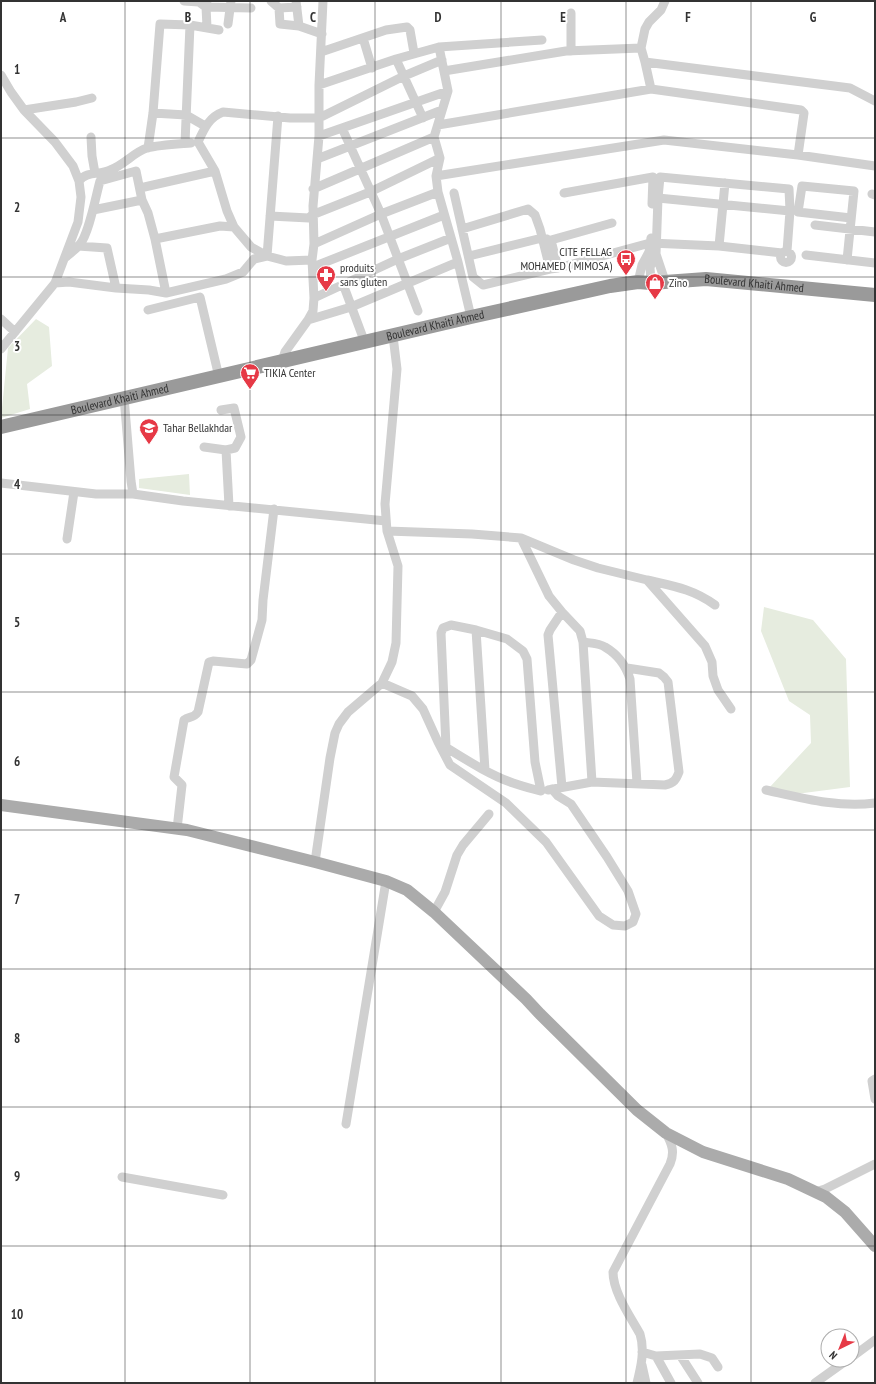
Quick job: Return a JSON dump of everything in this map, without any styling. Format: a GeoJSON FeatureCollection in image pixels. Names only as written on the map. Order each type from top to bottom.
{"type":"FeatureCollection","features":[{"type":"Feature","properties":{"kind":"highway","name":"Boulevard Khaiti Ahmed"},"geometry":{"type":"LineString","coordinates":[[1,427],[124,397],[610,286],[706,279],[875,296]]}},
{"type":"Feature","properties":{"kind":"main road"},"geometry":{"type":"LineString","coordinates":[[1,805],[187,830],[386,881],[407,890],[434,912],[526,999],[637,1110],[666,1133],[703,1152],[788,1179],[826,1197],[845,1212],[875,1246]]}},
{"type":"Feature","properties":{"kind":"street"},"geometry":{"type":"LineString","coordinates":[[184,1],[207,4],[230,4],[251,8]]}},
{"type":"Feature","properties":{"kind":"street"},"geometry":{"type":"LineString","coordinates":[[271,1],[279,8],[280,24],[299,26],[322,34]]}},
{"type":"Feature","properties":{"kind":"street"},"geometry":{"type":"LineString","coordinates":[[282,361],[286,352],[313,311],[314,298],[312,263],[314,244],[312,216],[319,136],[319,85],[323,1]]}},
{"type":"Feature","properties":{"kind":"street"},"geometry":{"type":"LineString","coordinates":[[651,89],[641,48],[645,29],[649,22],[661,10],[665,1]]}},
{"type":"Feature","properties":{"kind":"street"},"geometry":{"type":"LineString","coordinates":[[207,4],[207,28]]}},
{"type":"Feature","properties":{"kind":"street"},"geometry":{"type":"LineString","coordinates":[[148,148],[153,113],[160,24],[190,25],[207,28],[226,26],[230,4]]}},
{"type":"Feature","properties":{"kind":"street"},"geometry":{"type":"LineString","coordinates":[[279,8],[297,4],[299,26]]}},
{"type":"Feature","properties":{"kind":"street"},"geometry":{"type":"LineString","coordinates":[[571,13],[571,51]]}},
{"type":"Feature","properties":{"kind":"street"},"geometry":{"type":"LineString","coordinates":[[185,143],[190,25]]}},
{"type":"Feature","properties":{"kind":"street"},"geometry":{"type":"LineString","coordinates":[[321,52],[386,30],[407,27],[410,30],[414,53]]}},
{"type":"Feature","properties":{"kind":"street"},"geometry":{"type":"LineString","coordinates":[[363,38],[372,68]]}},
{"type":"Feature","properties":{"kind":"street"},"geometry":{"type":"LineString","coordinates":[[319,85],[439,46],[542,40]]}},
{"type":"Feature","properties":{"kind":"street"},"geometry":{"type":"LineString","coordinates":[[439,46],[448,91],[434,137],[440,158],[436,176],[438,192],[458,262],[471,317]]}},
{"type":"Feature","properties":{"kind":"street"},"geometry":{"type":"LineString","coordinates":[[444,71],[571,51],[641,48]]}},
{"type":"Feature","properties":{"kind":"street"},"geometry":{"type":"LineString","coordinates":[[396,59],[422,118]]}},
{"type":"Feature","properties":{"kind":"street"},"geometry":{"type":"LineString","coordinates":[[198,142],[205,126],[216,114],[223,112],[290,118],[319,118],[404,76],[442,60]]}},
{"type":"Feature","properties":{"kind":"street"},"geometry":{"type":"LineString","coordinates":[[645,62],[850,88],[875,101]]}},
{"type":"Feature","properties":{"kind":"street"},"geometry":{"type":"LineString","coordinates":[[1,75],[24,110],[55,142],[72,166],[79,181],[81,197],[78,222],[55,283],[15,332],[2,344]]}},
{"type":"Feature","properties":{"kind":"street"},"geometry":{"type":"LineString","coordinates":[[438,125],[651,89],[801,110],[804,113],[798,155]]}},
{"type":"Feature","properties":{"kind":"street"},"geometry":{"type":"LineString","coordinates":[[319,136],[448,91]]}},
{"type":"Feature","properties":{"kind":"street"},"geometry":{"type":"LineString","coordinates":[[24,110],[92,98]]}},
{"type":"Feature","properties":{"kind":"street"},"geometry":{"type":"LineString","coordinates":[[317,159],[442,110]]}},
{"type":"Feature","properties":{"kind":"street"},"geometry":{"type":"LineString","coordinates":[[153,113],[186,115],[205,126]]}},
{"type":"Feature","properties":{"kind":"street"},"geometry":{"type":"LineString","coordinates":[[267,256],[278,116]]}},
{"type":"Feature","properties":{"kind":"street"},"geometry":{"type":"LineString","coordinates":[[342,128],[380,214],[418,311]]}},
{"type":"Feature","properties":{"kind":"street"},"geometry":{"type":"LineString","coordinates":[[91,137],[95,173]]}},
{"type":"Feature","properties":{"kind":"street"},"geometry":{"type":"LineString","coordinates":[[314,189],[434,137]]}},
{"type":"Feature","properties":{"kind":"street"},"geometry":{"type":"LineString","coordinates":[[436,176],[664,140],[798,155],[875,166]]}},
{"type":"Feature","properties":{"kind":"street"},"geometry":{"type":"LineString","coordinates":[[79,181],[83,176],[106,172],[120,167],[136,154],[148,148],[198,142]]}},
{"type":"Feature","properties":{"kind":"street"},"geometry":{"type":"LineString","coordinates":[[198,142],[215,171],[227,211],[234,227],[251,247],[267,256],[286,261],[312,263],[444,215]]}},
{"type":"Feature","properties":{"kind":"street"},"geometry":{"type":"LineString","coordinates":[[270,216],[309,218],[370,192],[440,158]]}},
{"type":"Feature","properties":{"kind":"street"},"geometry":{"type":"LineString","coordinates":[[66,257],[78,246],[84,237],[93,210],[100,181],[136,171],[142,200],[148,213],[166,293]]}},
{"type":"Feature","properties":{"kind":"street"},"geometry":{"type":"LineString","coordinates":[[140,188],[215,171]]}},
{"type":"Feature","properties":{"kind":"street"},"geometry":{"type":"LineString","coordinates":[[564,193],[653,177],[653,248],[650,267],[651,282]]}},
{"type":"Feature","properties":{"kind":"street"},"geometry":{"type":"LineString","coordinates":[[454,193],[473,277],[483,285],[554,268],[653,248],[719,246],[785,252],[790,212],[789,189],[660,177],[653,248],[651,282]]}},
{"type":"Feature","properties":{"kind":"street"},"geometry":{"type":"LineString","coordinates":[[719,246],[725,183]]}},
{"type":"Feature","properties":{"kind":"street"},"geometry":{"type":"LineString","coordinates":[[847,260],[854,191],[802,186],[798,212],[851,218]]}},
{"type":"Feature","properties":{"kind":"street"},"geometry":{"type":"LineString","coordinates":[[314,244],[380,214],[438,192]]}},
{"type":"Feature","properties":{"kind":"street"},"geometry":{"type":"LineString","coordinates":[[658,198],[790,212]]}},
{"type":"Feature","properties":{"kind":"street"},"geometry":{"type":"LineString","coordinates":[[93,210],[142,200]]}},
{"type":"Feature","properties":{"kind":"street"},"geometry":{"type":"LineString","coordinates":[[462,229],[528,209],[535,215],[546,239],[554,268]]}},
{"type":"Feature","properties":{"kind":"street"},"geometry":{"type":"LineString","coordinates":[[469,256],[612,223]]}},
{"type":"Feature","properties":{"kind":"street"},"geometry":{"type":"LineString","coordinates":[[815,225],[875,232]]}},
{"type":"Feature","properties":{"kind":"street"},"geometry":{"type":"LineString","coordinates":[[154,239],[220,226],[234,227]]}},
{"type":"Feature","properties":{"kind":"street"},"geometry":{"type":"LineString","coordinates":[[314,298],[398,259],[451,238]]}},
{"type":"Feature","properties":{"kind":"street"},"geometry":{"type":"LineString","coordinates":[[78,246],[107,248],[116,288]]}},
{"type":"Feature","properties":{"kind":"street"},"geometry":{"type":"LineString","coordinates":[[651,282],[642,265],[653,248]]}},
{"type":"Feature","properties":{"kind":"street"},"geometry":{"type":"LineString","coordinates":[[806,255],[875,263]]}},
{"type":"Feature","properties":{"kind":"street"},"geometry":{"type":"LineString","coordinates":[[55,283],[69,282],[166,293],[226,279],[243,272],[254,259],[267,256]]}},
{"type":"Feature","properties":{"kind":"street"},"geometry":{"type":"LineString","coordinates":[[308,320],[351,307],[458,262]]}},
{"type":"Feature","properties":{"kind":"street"},"geometry":{"type":"LineString","coordinates":[[343,284],[364,343]]}},
{"type":"Feature","properties":{"kind":"street"},"geometry":{"type":"LineString","coordinates":[[148,310],[200,297],[219,376]]}},
{"type":"Feature","properties":{"kind":"street"},"geometry":{"type":"LineString","coordinates":[[1,319],[15,332]]}},
{"type":"Feature","properties":{"kind":"street"},"geometry":{"type":"LineString","coordinates":[[315,862],[335,733],[339,724],[348,712],[382,683],[392,662],[396,643],[398,566],[387,531],[384,504],[397,369],[393,336]]}},
{"type":"Feature","properties":{"kind":"street"},"geometry":{"type":"LineString","coordinates":[[124,397],[133,494]]}},
{"type":"Feature","properties":{"kind":"street"},"geometry":{"type":"LineString","coordinates":[[204,448],[226,450],[235,448],[241,437],[234,408],[222,410]]}},
{"type":"Feature","properties":{"kind":"street"},"geometry":{"type":"LineString","coordinates":[[226,450],[229,506]]}},
{"type":"Feature","properties":{"kind":"street"},"geometry":{"type":"LineString","coordinates":[[1,483],[96,494],[133,494],[229,506],[274,509],[386,521]]}},
{"type":"Feature","properties":{"kind":"street"},"geometry":{"type":"LineString","coordinates":[[67,539],[74,492]]}},
{"type":"Feature","properties":{"kind":"street"},"geometry":{"type":"LineString","coordinates":[[177,829],[182,785],[174,777],[184,720],[186,718],[192,718],[198,712],[209,662],[213,661],[247,664],[252,660],[262,620],[274,509]]}},
{"type":"Feature","properties":{"kind":"street"},"geometry":{"type":"LineString","coordinates":[[387,531],[472,534],[521,538],[574,560],[598,568],[685,589],[705,598],[715,605]]}},
{"type":"Feature","properties":{"kind":"street"},"geometry":{"type":"LineString","coordinates":[[521,538],[549,596],[580,631],[583,642],[592,782]]}},
{"type":"Feature","properties":{"kind":"street"},"geometry":{"type":"LineString","coordinates":[[647,580],[705,646],[712,662],[713,676],[718,690],[731,709]]}},
{"type":"Feature","properties":{"kind":"street"},"geometry":{"type":"LineString","coordinates":[[562,612],[548,635],[562,787]]}},
{"type":"Feature","properties":{"kind":"street"},"geometry":{"type":"LineString","coordinates":[[446,747],[441,633],[443,628],[447,625],[476,630],[507,639],[523,651],[527,658],[534,762],[541,791]]}},
{"type":"Feature","properties":{"kind":"street"},"geometry":{"type":"LineString","coordinates":[[476,630],[485,770]]}},
{"type":"Feature","properties":{"kind":"street"},"geometry":{"type":"LineString","coordinates":[[583,642],[604,646],[627,668],[630,679],[638,783]]}},
{"type":"Feature","properties":{"kind":"street"},"geometry":{"type":"LineString","coordinates":[[438,742],[485,770],[513,783],[541,791],[592,782],[671,784],[676,780],[679,772],[668,682],[659,673],[627,668]]}},
{"type":"Feature","properties":{"kind":"street"},"geometry":{"type":"LineString","coordinates":[[382,683],[415,699],[423,709],[450,765],[506,803],[546,842],[599,916],[613,925],[625,926],[633,922],[636,914],[628,891],[571,804],[558,796],[552,789]]}},
{"type":"Feature","properties":{"kind":"street"},"geometry":{"type":"LineString","coordinates":[[766,790],[816,801],[859,805],[875,803]]}},
{"type":"Feature","properties":{"kind":"street"},"geometry":{"type":"LineString","coordinates":[[434,912],[445,892],[457,855],[463,845],[489,814]]}},
{"type":"Feature","properties":{"kind":"street"},"geometry":{"type":"LineString","coordinates":[[346,1124],[386,881]]}},
{"type":"Feature","properties":{"kind":"street"},"geometry":{"type":"LineString","coordinates":[[875,1079],[872,1081],[875,1099]]}},
{"type":"Feature","properties":{"kind":"street"},"geometry":{"type":"LineString","coordinates":[[646,1383],[642,1362],[642,1340],[616,1289],[613,1280],[614,1272],[673,1158],[672,1145],[666,1133]]}},
{"type":"Feature","properties":{"kind":"street"},"geometry":{"type":"LineString","coordinates":[[815,1192],[825,1189],[875,1164]]}},
{"type":"Feature","properties":{"kind":"street"},"geometry":{"type":"LineString","coordinates":[[122,1177],[224,1195]]}},
{"type":"Feature","properties":{"kind":"street"},"geometry":{"type":"LineString","coordinates":[[860,1351],[875,1340]]}},
{"type":"Feature","properties":{"kind":"street"},"geometry":{"type":"LineString","coordinates":[[642,1352],[656,1356],[700,1354],[712,1358],[718,1367]]}},
{"type":"Feature","properties":{"kind":"street"},"geometry":{"type":"LineString","coordinates":[[680,1355],[698,1383]]}},
{"type":"Feature","properties":{"kind":"street"},"geometry":{"type":"LineString","coordinates":[[656,1356],[671,1383]]}},
{"type":"Feature","properties":{"kind":"street"},"geometry":{"type":"LineString","coordinates":[[637,1383],[642,1362]]}},
{"type":"Feature","properties":{"kind":"street"},"geometry":{"type":"LineString","coordinates":[[815,1383],[836,1368]]}},
{"type":"Feature","properties":{"kind":"shaded area"},"geometry":{"type":"Polygon","coordinates":[[[36,319],[49,327],[52,366],[27,384],[30,409],[1,418],[8,348],[36,319]]]}},
{"type":"Feature","properties":{"kind":"shaded area"},"geometry":{"type":"Polygon","coordinates":[[[189,474],[190,495],[139,488],[139,479],[189,474]]]}},
{"type":"Feature","properties":{"kind":"shaded area"},"geometry":{"type":"Polygon","coordinates":[[[764,607],[813,620],[846,659],[850,787],[796,794],[768,789],[811,743],[810,715],[789,701],[761,631],[764,607]]]}},
{"type":"Feature","properties":{"kind":"place","name":"CITE FELLAG MOHAMED ( MIMOSA)"},"geometry":{"type":"Point","coordinates":[626,276]}},
{"type":"Feature","properties":{"kind":"place","name":"produits sans gluten"},"geometry":{"type":"Point","coordinates":[326,292]}},
{"type":"Feature","properties":{"kind":"place","name":"Zino"},"geometry":{"type":"Point","coordinates":[655,300]}},
{"type":"Feature","properties":{"kind":"place","name":"TIKIA Center"},"geometry":{"type":"Point","coordinates":[250,390]}},
{"type":"Feature","properties":{"kind":"place","name":"Tahar Bellakhdar"},"geometry":{"type":"Point","coordinates":[149,445]}}]}
